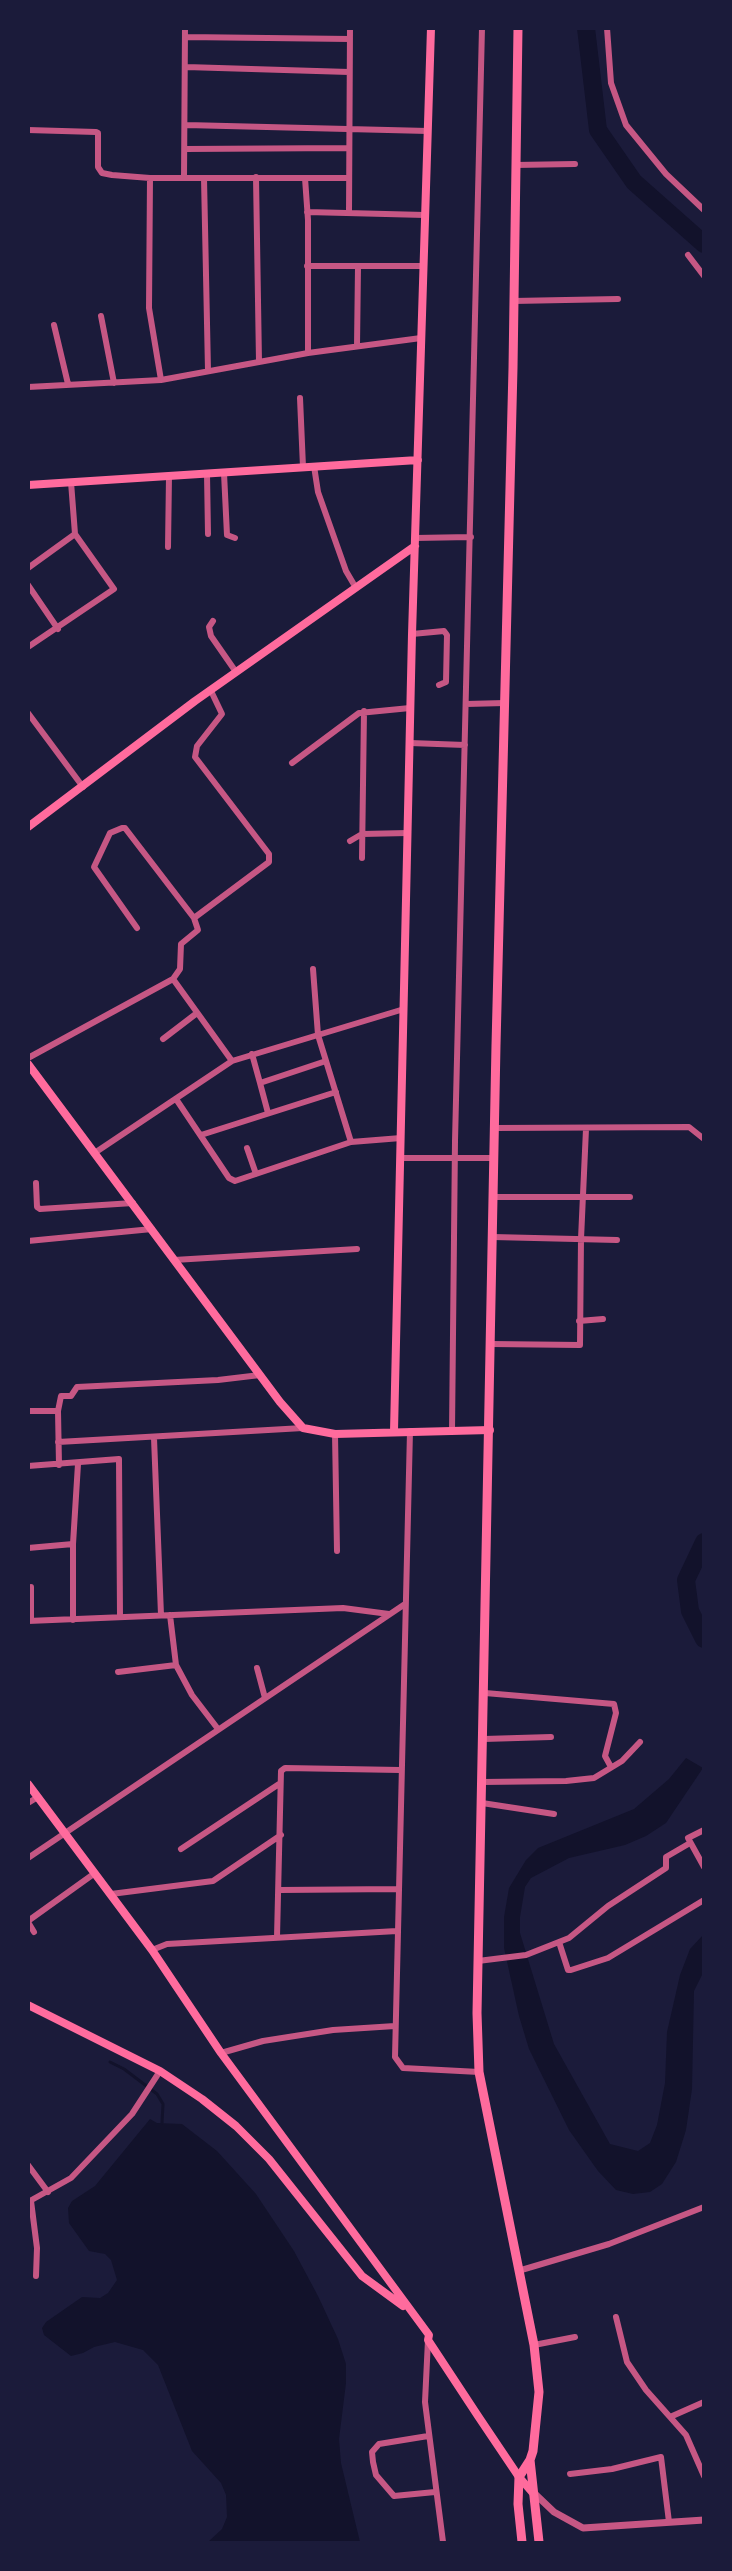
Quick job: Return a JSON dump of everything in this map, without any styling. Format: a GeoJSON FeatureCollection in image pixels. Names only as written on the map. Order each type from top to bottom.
{"type":"FeatureCollection","features":[{"type":"Feature","properties":{"kind":"main road"},"geometry":{"type":"LineString","coordinates":[[394,1431],[410,708],[430,28]]}},
{"type":"Feature","properties":{"kind":"main road"},"geometry":{"type":"LineString","coordinates":[[518,28],[478,1961],[479,2072],[534,2345],[539,2403],[530,2460],[539,2542]]}},
{"type":"Feature","properties":{"kind":"main road"},"geometry":{"type":"LineString","coordinates":[[28,485],[417,460]]}},
{"type":"Feature","properties":{"kind":"main road"},"geometry":{"type":"LineString","coordinates":[[28,827],[83,788],[156,730],[356,588],[415,542]]}},
{"type":"Feature","properties":{"kind":"main road"},"geometry":{"type":"LineString","coordinates":[[28,1064],[32,1076],[96,1152],[260,1375],[303,1428],[335,1434],[490,1430]]}},
{"type":"Feature","properties":{"kind":"main road"},"geometry":{"type":"LineString","coordinates":[[28,1784],[153,1950],[221,2053],[406,2308],[429,2336],[428,2340],[519,2477],[532,2492]]}},
{"type":"Feature","properties":{"kind":"main road"},"geometry":{"type":"LineString","coordinates":[[28,2005],[160,2071],[202,2099],[236,2126],[275,2167],[362,2276],[406,2308]]}},
{"type":"Feature","properties":{"kind":"main road"},"geometry":{"type":"LineString","coordinates":[[522,2542],[518,2504],[519,2477],[530,2460]]}},
{"type":"Feature","properties":{"kind":"street"},"geometry":{"type":"LineString","coordinates":[[184,178],[185,28]]}},
{"type":"Feature","properties":{"kind":"street"},"geometry":{"type":"LineString","coordinates":[[349,213],[350,28]]}},
{"type":"Feature","properties":{"kind":"street"},"geometry":{"type":"LineString","coordinates":[[452,1431],[455,1157],[482,28]]}},
{"type":"Feature","properties":{"kind":"street"},"geometry":{"type":"LineString","coordinates":[[607,28],[611,83],[626,125],[666,174],[704,210]]}},
{"type":"Feature","properties":{"kind":"street"},"geometry":{"type":"LineString","coordinates":[[185,37],[350,39]]}},
{"type":"Feature","properties":{"kind":"street"},"geometry":{"type":"LineString","coordinates":[[186,67],[349,72]]}},
{"type":"Feature","properties":{"kind":"street"},"geometry":{"type":"LineString","coordinates":[[186,125],[428,131]]}},
{"type":"Feature","properties":{"kind":"street"},"geometry":{"type":"LineString","coordinates":[[28,129],[98,133],[98,167],[102,173],[150,178],[349,178]]}},
{"type":"Feature","properties":{"kind":"street"},"geometry":{"type":"LineString","coordinates":[[185,148],[348,148]]}},
{"type":"Feature","properties":{"kind":"street"},"geometry":{"type":"LineString","coordinates":[[515,165],[575,164]]}},
{"type":"Feature","properties":{"kind":"street"},"geometry":{"type":"LineString","coordinates":[[256,177],[259,362]]}},
{"type":"Feature","properties":{"kind":"street"},"geometry":{"type":"LineString","coordinates":[[150,178],[149,308],[161,380]]}},
{"type":"Feature","properties":{"kind":"street"},"geometry":{"type":"LineString","coordinates":[[204,178],[208,371]]}},
{"type":"Feature","properties":{"kind":"street"},"geometry":{"type":"LineString","coordinates":[[305,178],[308,353]]}},
{"type":"Feature","properties":{"kind":"street"},"geometry":{"type":"LineString","coordinates":[[307,212],[425,215]]}},
{"type":"Feature","properties":{"kind":"street"},"geometry":{"type":"LineString","coordinates":[[688,255],[704,276]]}},
{"type":"Feature","properties":{"kind":"street"},"geometry":{"type":"LineString","coordinates":[[307,266],[424,266]]}},
{"type":"Feature","properties":{"kind":"street"},"geometry":{"type":"LineString","coordinates":[[357,346],[358,267]]}},
{"type":"Feature","properties":{"kind":"street"},"geometry":{"type":"LineString","coordinates":[[513,301],[618,299]]}},
{"type":"Feature","properties":{"kind":"street"},"geometry":{"type":"LineString","coordinates":[[101,316],[114,383]]}},
{"type":"Feature","properties":{"kind":"street"},"geometry":{"type":"LineString","coordinates":[[54,325],[68,384]]}},
{"type":"Feature","properties":{"kind":"street"},"geometry":{"type":"LineString","coordinates":[[28,387],[161,380],[308,353],[421,338]]}},
{"type":"Feature","properties":{"kind":"street"},"geometry":{"type":"LineString","coordinates":[[300,398],[303,466]]}},
{"type":"Feature","properties":{"kind":"street"},"geometry":{"type":"LineString","coordinates":[[314,466],[322,502],[346,571],[356,588]]}},
{"type":"Feature","properties":{"kind":"street"},"geometry":{"type":"LineString","coordinates":[[207,474],[208,534]]}},
{"type":"Feature","properties":{"kind":"street"},"geometry":{"type":"LineString","coordinates":[[224,474],[227,535],[235,538]]}},
{"type":"Feature","properties":{"kind":"street"},"geometry":{"type":"LineString","coordinates":[[168,547],[170,476]]}},
{"type":"Feature","properties":{"kind":"street"},"geometry":{"type":"LineString","coordinates":[[28,647],[114,589],[75,534],[70,482]]}},
{"type":"Feature","properties":{"kind":"street"},"geometry":{"type":"LineString","coordinates":[[28,568],[75,534]]}},
{"type":"Feature","properties":{"kind":"street"},"geometry":{"type":"LineString","coordinates":[[415,542],[470,537]]}},
{"type":"Feature","properties":{"kind":"street"},"geometry":{"type":"LineString","coordinates":[[28,585],[58,628]]}},
{"type":"Feature","properties":{"kind":"street"},"geometry":{"type":"LineString","coordinates":[[213,621],[209,627],[211,636],[236,672]]}},
{"type":"Feature","properties":{"kind":"street"},"geometry":{"type":"LineString","coordinates":[[412,634],[444,631],[447,635],[446,682],[439,684]]}},
{"type":"Feature","properties":{"kind":"street"},"geometry":{"type":"LineString","coordinates":[[194,918],[270,858],[195,757],[197,746],[222,714],[211,691]]}},
{"type":"Feature","properties":{"kind":"street"},"geometry":{"type":"LineString","coordinates":[[466,704],[505,703]]}},
{"type":"Feature","properties":{"kind":"street"},"geometry":{"type":"LineString","coordinates":[[292,763],[354,715],[364,711],[410,708]]}},
{"type":"Feature","properties":{"kind":"street"},"geometry":{"type":"LineString","coordinates":[[362,858],[364,711]]}},
{"type":"Feature","properties":{"kind":"street"},"geometry":{"type":"LineString","coordinates":[[28,713],[83,788]]}},
{"type":"Feature","properties":{"kind":"street"},"geometry":{"type":"LineString","coordinates":[[410,742],[464,745]]}},
{"type":"Feature","properties":{"kind":"street"},"geometry":{"type":"LineString","coordinates":[[28,1058],[173,978],[180,969],[181,944],[198,930],[194,918],[126,828],[122,828],[110,833],[94,867],[138,928]]}},
{"type":"Feature","properties":{"kind":"street"},"geometry":{"type":"LineString","coordinates":[[350,841],[362,834],[408,833]]}},
{"type":"Feature","properties":{"kind":"street"},"geometry":{"type":"LineString","coordinates":[[313,969],[318,1035],[351,1142]]}},
{"type":"Feature","properties":{"kind":"street"},"geometry":{"type":"LineString","coordinates":[[173,978],[232,1061]]}},
{"type":"Feature","properties":{"kind":"street"},"geometry":{"type":"LineString","coordinates":[[96,1152],[232,1061],[404,1009]]}},
{"type":"Feature","properties":{"kind":"street"},"geometry":{"type":"LineString","coordinates":[[163,1039],[197,1013]]}},
{"type":"Feature","properties":{"kind":"street"},"geometry":{"type":"LineString","coordinates":[[252,1054],[268,1113]]}},
{"type":"Feature","properties":{"kind":"street"},"geometry":{"type":"LineString","coordinates":[[260,1083],[326,1061]]}},
{"type":"Feature","properties":{"kind":"street"},"geometry":{"type":"LineString","coordinates":[[201,1135],[336,1092]]}},
{"type":"Feature","properties":{"kind":"street"},"geometry":{"type":"LineString","coordinates":[[176,1099],[231,1180],[236,1181],[351,1142],[401,1138]]}},
{"type":"Feature","properties":{"kind":"street"},"geometry":{"type":"LineString","coordinates":[[495,1128],[689,1128],[704,1139]]}},
{"type":"Feature","properties":{"kind":"street"},"geometry":{"type":"LineString","coordinates":[[491,1344],[579,1346],[580,1239],[586,1128]]}},
{"type":"Feature","properties":{"kind":"street"},"geometry":{"type":"LineString","coordinates":[[247,1148],[256,1174]]}},
{"type":"Feature","properties":{"kind":"street"},"geometry":{"type":"LineString","coordinates":[[400,1158],[494,1158]]}},
{"type":"Feature","properties":{"kind":"street"},"geometry":{"type":"LineString","coordinates":[[36,1183],[37,1207],[42,1209],[134,1203]]}},
{"type":"Feature","properties":{"kind":"street"},"geometry":{"type":"LineString","coordinates":[[493,1197],[582,1199],[630,1197]]}},
{"type":"Feature","properties":{"kind":"street"},"geometry":{"type":"LineString","coordinates":[[28,1241],[152,1229]]}},
{"type":"Feature","properties":{"kind":"street"},"geometry":{"type":"LineString","coordinates":[[493,1238],[617,1240]]}},
{"type":"Feature","properties":{"kind":"street"},"geometry":{"type":"LineString","coordinates":[[174,1260],[357,1249]]}},
{"type":"Feature","properties":{"kind":"street"},"geometry":{"type":"LineString","coordinates":[[579,1321],[603,1319]]}},
{"type":"Feature","properties":{"kind":"street"},"geometry":{"type":"LineString","coordinates":[[59,1465],[58,1411],[61,1396],[71,1396],[77,1387],[218,1380],[260,1375]]}},
{"type":"Feature","properties":{"kind":"street"},"geometry":{"type":"LineString","coordinates":[[28,1411],[58,1411]]}},
{"type":"Feature","properties":{"kind":"street"},"geometry":{"type":"LineString","coordinates":[[58,1442],[303,1428]]}},
{"type":"Feature","properties":{"kind":"street"},"geometry":{"type":"LineString","coordinates":[[410,1431],[400,1770],[395,2057],[403,2068],[479,2072]]}},
{"type":"Feature","properties":{"kind":"street"},"geometry":{"type":"LineString","coordinates":[[335,1434],[337,1551]]}},
{"type":"Feature","properties":{"kind":"street"},"geometry":{"type":"LineString","coordinates":[[154,1437],[161,1615]]}},
{"type":"Feature","properties":{"kind":"street"},"geometry":{"type":"LineString","coordinates":[[28,1467],[119,1459],[120,1617]]}},
{"type":"Feature","properties":{"kind":"street"},"geometry":{"type":"LineString","coordinates":[[73,1620],[73,1544],[78,1464]]}},
{"type":"Feature","properties":{"kind":"street"},"geometry":{"type":"LineString","coordinates":[[28,1548],[73,1544]]}},
{"type":"Feature","properties":{"kind":"street"},"geometry":{"type":"LineString","coordinates":[[31,1587],[30,1621],[339,1608],[390,1614]]}},
{"type":"Feature","properties":{"kind":"street"},"geometry":{"type":"LineString","coordinates":[[28,1858],[405,1604]]}},
{"type":"Feature","properties":{"kind":"street"},"geometry":{"type":"LineString","coordinates":[[170,1615],[176,1665],[192,1695],[218,1730]]}},
{"type":"Feature","properties":{"kind":"street"},"geometry":{"type":"LineString","coordinates":[[118,1671],[176,1665]]}},
{"type":"Feature","properties":{"kind":"street"},"geometry":{"type":"LineString","coordinates":[[257,1668],[265,1698]]}},
{"type":"Feature","properties":{"kind":"street"},"geometry":{"type":"LineString","coordinates":[[485,1694],[614,1704],[616,1713],[605,1756],[611,1767]]}},
{"type":"Feature","properties":{"kind":"street"},"geometry":{"type":"LineString","coordinates":[[484,1739],[550,1737]]}},
{"type":"Feature","properties":{"kind":"street"},"geometry":{"type":"LineString","coordinates":[[482,1782],[590,1779],[611,1767],[640,1742]]}},
{"type":"Feature","properties":{"kind":"street"},"geometry":{"type":"LineString","coordinates":[[277,1937],[280,1890],[279,1774],[285,1768],[400,1770]]}},
{"type":"Feature","properties":{"kind":"street"},"geometry":{"type":"LineString","coordinates":[[181,1849],[279,1784]]}},
{"type":"Feature","properties":{"kind":"street"},"geometry":{"type":"LineString","coordinates":[[28,1803],[38,1797]]}},
{"type":"Feature","properties":{"kind":"street"},"geometry":{"type":"LineString","coordinates":[[482,1803],[554,1815]]}},
{"type":"Feature","properties":{"kind":"street"},"geometry":{"type":"LineString","coordinates":[[704,1830],[689,1837],[690,1843],[704,1866]]}},
{"type":"Feature","properties":{"kind":"street"},"geometry":{"type":"LineString","coordinates":[[111,1894],[213,1881],[280,1835]]}},
{"type":"Feature","properties":{"kind":"street"},"geometry":{"type":"LineString","coordinates":[[478,1961],[526,1955],[559,1942],[584,1927],[608,1906],[666,1869],[666,1857],[690,1843]]}},
{"type":"Feature","properties":{"kind":"street"},"geometry":{"type":"LineString","coordinates":[[34,1932],[28,1922],[94,1873]]}},
{"type":"Feature","properties":{"kind":"street"},"geometry":{"type":"LineString","coordinates":[[280,1890],[398,1889]]}},
{"type":"Feature","properties":{"kind":"street"},"geometry":{"type":"LineString","coordinates":[[559,1942],[568,1970],[571,1970],[608,1958],[704,1900]]}},
{"type":"Feature","properties":{"kind":"street"},"geometry":{"type":"LineString","coordinates":[[153,1950],[167,1944],[397,1931]]}},
{"type":"Feature","properties":{"kind":"street"},"geometry":{"type":"LineString","coordinates":[[221,2053],[263,2041],[321,2032],[395,2026]]}},
{"type":"Feature","properties":{"kind":"street"},"geometry":{"type":"LineString","coordinates":[[36,2276],[37,2248],[30,2202],[71,2178],[132,2114],[160,2071]]}},
{"type":"Feature","properties":{"kind":"street"},"geometry":{"type":"LineString","coordinates":[[28,2165],[48,2192]]}},
{"type":"Feature","properties":{"kind":"street"},"geometry":{"type":"LineString","coordinates":[[518,2271],[609,2244],[704,2207]]}},
{"type":"Feature","properties":{"kind":"street"},"geometry":{"type":"LineString","coordinates":[[616,2317],[627,2362],[646,2390],[686,2435],[704,2476]]}},
{"type":"Feature","properties":{"kind":"street"},"geometry":{"type":"LineString","coordinates":[[534,2345],[575,2337]]}},
{"type":"Feature","properties":{"kind":"street"},"geometry":{"type":"LineString","coordinates":[[428,2340],[425,2402],[443,2542]]}},
{"type":"Feature","properties":{"kind":"street"},"geometry":{"type":"LineString","coordinates":[[670,2417],[704,2402]]}},
{"type":"Feature","properties":{"kind":"street"},"geometry":{"type":"LineString","coordinates":[[428,2436],[379,2444],[372,2452],[373,2462],[376,2475],[394,2496],[435,2492]]}},
{"type":"Feature","properties":{"kind":"street"},"geometry":{"type":"LineString","coordinates":[[570,2474],[612,2469],[661,2457],[669,2522]]}},
{"type":"Feature","properties":{"kind":"street"},"geometry":{"type":"LineString","coordinates":[[532,2492],[554,2512],[583,2528],[704,2520]]}},
{"type":"Feature","properties":{"kind":"shaded area"},"geometry":{"type":"Polygon","coordinates":[[[686,1758],[703,1768],[666,1823],[646,1836],[625,1845],[569,1858],[531,1878],[525,1887],[520,1917],[520,1933],[554,2044],[610,2144],[638,2151],[650,2143],[657,2125],[665,2083],[667,2032],[680,1975],[690,1949],[703,1935],[703,1973],[694,1991],[692,2089],[686,2130],[676,2162],[662,2184],[650,2192],[633,2194],[616,2190],[598,2171],[569,2130],[529,2049],[504,1948],[504,1917],[509,1888],[526,1860],[538,1848],[634,1809],[669,1779],[686,1758]]]}},
{"type":"Feature","properties":{"kind":"shaded area"},"geometry":{"type":"Polygon","coordinates":[[[150,2119],[157,2123],[182,2124],[217,2151],[256,2194],[294,2251],[318,2296],[338,2339],[346,2364],[339,2439],[341,2463],[360,2542],[208,2542],[222,2529],[227,2517],[226,2495],[221,2483],[192,2451],[158,2365],[143,2350],[115,2342],[71,2356],[44,2335],[42,2328],[46,2322],[82,2297],[100,2298],[108,2293],[117,2280],[111,2260],[105,2254],[89,2251],[69,2223],[68,2208],[72,2201],[95,2186],[150,2119]]]}},
{"type":"Feature","properties":{"kind":"waterway"},"geometry":{"type":"LineString","coordinates":[[586,28],[598,130],[634,182],[704,244]]}},
{"type":"Feature","properties":{"kind":"waterway"},"geometry":{"type":"LineString","coordinates":[[704,1542],[686,1580],[690,1611],[704,1639]]}},
{"type":"Feature","properties":{"kind":"waterway"},"geometry":{"type":"LineString","coordinates":[[110,2062],[124,2069],[157,2094],[163,2104],[162,2123]]}}]}
